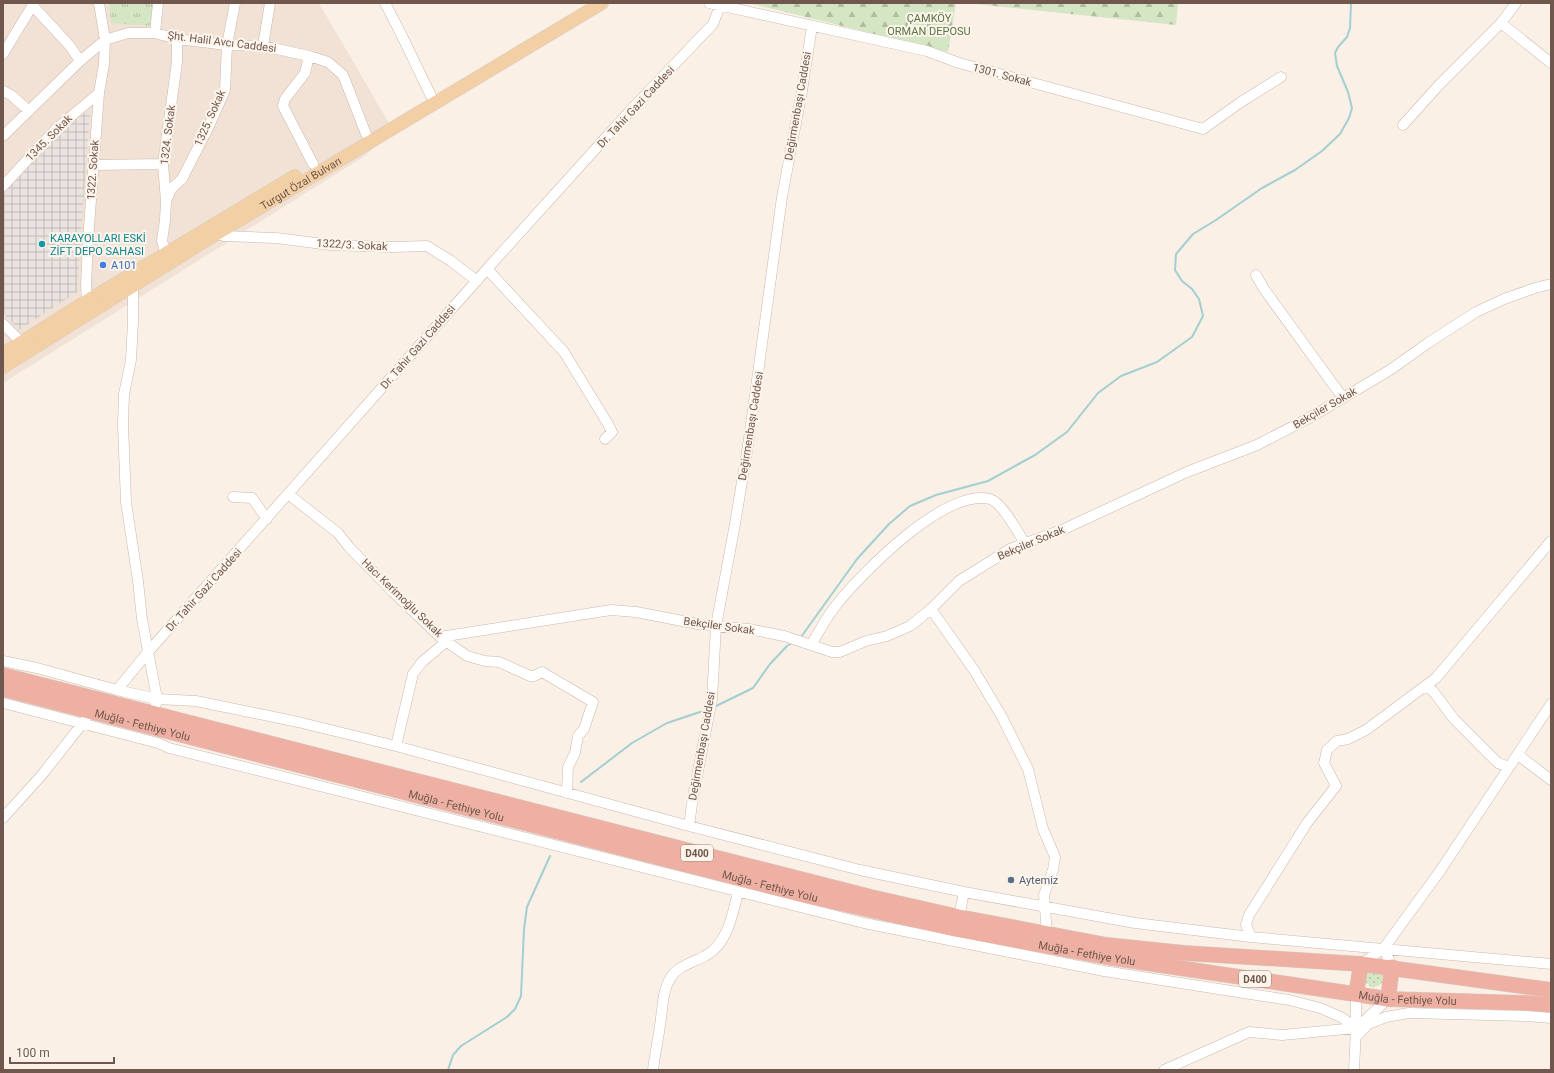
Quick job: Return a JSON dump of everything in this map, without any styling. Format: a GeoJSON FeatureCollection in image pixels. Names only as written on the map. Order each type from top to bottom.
{"type":"FeatureCollection","features":[{"type":"Feature","properties":{"kind":"highway","name":"Muğla - Fethiye Yolu"},"geometry":{"type":"LineString","coordinates":[[3,675],[156,706],[752,867],[871,897],[960,917],[1107,945],[1184,953],[1392,967],[1551,990]]}},
{"type":"Feature","properties":{"kind":"highway","name":"Muğla - Fethiye Yolu"},"geometry":{"type":"LineString","coordinates":[[3,689],[87,718],[600,849],[961,930],[1106,957],[1388,999],[1526,1002],[1551,1005]]}},
{"type":"Feature","properties":{"kind":"highway"},"geometry":{"type":"LineString","coordinates":[[1356,994],[1361,964]]}},
{"type":"Feature","properties":{"kind":"highway"},"geometry":{"type":"LineString","coordinates":[[1388,999],[1392,967]]}},
{"type":"Feature","properties":{"kind":"main road"},"geometry":{"type":"LineString","coordinates":[[3,354],[87,301],[313,164],[431,96],[586,3]]}},
{"type":"Feature","properties":{"kind":"main road","name":"Turgut Özal Bulvarı"},"geometry":{"type":"LineString","coordinates":[[3,368],[216,234],[602,3]]}},
{"type":"Feature","properties":{"kind":"street","name":"1322. Sokak"},"geometry":{"type":"LineString","coordinates":[[87,301],[86,263],[98,92],[104,64],[105,40],[100,3]]}},
{"type":"Feature","properties":{"kind":"street"},"geometry":{"type":"LineString","coordinates":[[155,33],[158,3]]}},
{"type":"Feature","properties":{"kind":"street","name":"1325. Sokak"},"geometry":{"type":"LineString","coordinates":[[166,201],[170,189],[182,179],[225,90],[226,45],[235,3]]}},
{"type":"Feature","properties":{"kind":"street"},"geometry":{"type":"LineString","coordinates":[[263,46],[270,3]]}},
{"type":"Feature","properties":{"kind":"street"},"geometry":{"type":"LineString","coordinates":[[385,3],[402,34],[431,96]]}},
{"type":"Feature","properties":{"kind":"street","name":"1301. Sokak"},"geometry":{"type":"LineString","coordinates":[[709,3],[927,52],[959,63],[1202,129],[1281,77]]}},
{"type":"Feature","properties":{"kind":"street"},"geometry":{"type":"LineString","coordinates":[[1403,125],[1438,85],[1501,23],[1516,3]]}},
{"type":"Feature","properties":{"kind":"street"},"geometry":{"type":"LineString","coordinates":[[3,54],[34,4],[70,46],[80,61]]}},
{"type":"Feature","properties":{"kind":"street","name":"Dr. Tahir Gazi Caddesi"},"geometry":{"type":"LineString","coordinates":[[117,690],[148,652],[487,269],[628,113],[713,24],[720,6]]}},
{"type":"Feature","properties":{"kind":"street"},"geometry":{"type":"LineString","coordinates":[[1501,23],[1551,63]]}},
{"type":"Feature","properties":{"kind":"street","name":"Değirmenbaşı Caddesi"},"geometry":{"type":"LineString","coordinates":[[689,826],[694,789],[712,699],[716,626],[749,439],[782,197],[802,91],[812,26]]}},
{"type":"Feature","properties":{"kind":"street","name":"Şht. Halil Avcı Caddesi"},"geometry":{"type":"LineString","coordinates":[[3,136],[80,61],[105,40],[128,33],[155,33],[177,39],[226,45],[263,46],[309,56],[328,62],[343,75],[366,134]]}},
{"type":"Feature","properties":{"kind":"street","name":"1324. Sokak"},"geometry":{"type":"LineString","coordinates":[[166,254],[162,241],[166,201],[163,164],[177,62],[177,39]]}},
{"type":"Feature","properties":{"kind":"street"},"geometry":{"type":"LineString","coordinates":[[309,56],[305,73],[285,99],[283,106],[313,164]]}},
{"type":"Feature","properties":{"kind":"street"},"geometry":{"type":"LineString","coordinates":[[3,91],[29,111]]}},
{"type":"Feature","properties":{"kind":"street","name":"1345. Sokak"},"geometry":{"type":"LineString","coordinates":[[3,186],[57,128],[98,92]]}},
{"type":"Feature","properties":{"kind":"street"},"geometry":{"type":"LineString","coordinates":[[93,166],[163,164]]}},
{"type":"Feature","properties":{"kind":"street","name":"1322/3. Sokak"},"geometry":{"type":"LineString","coordinates":[[216,234],[224,236],[276,238],[331,245],[393,247],[427,246],[451,261],[477,281]]}},
{"type":"Feature","properties":{"kind":"street"},"geometry":{"type":"LineString","coordinates":[[487,269],[564,352],[612,432],[605,439]]}},
{"type":"Feature","properties":{"kind":"street"},"geometry":{"type":"LineString","coordinates":[[1256,275],[1264,289],[1343,398]]}},
{"type":"Feature","properties":{"kind":"street","name":"Bekçiler Sokak"},"geometry":{"type":"LineString","coordinates":[[443,639],[611,610],[636,612],[703,625],[749,629],[784,636],[832,652],[840,652],[866,641],[887,636],[910,626],[931,609],[959,580],[1004,552],[1064,529],[1187,472],[1257,445],[1311,417],[1390,370],[1476,312],[1504,299],[1551,284]]}},
{"type":"Feature","properties":{"kind":"street"},"geometry":{"type":"LineString","coordinates":[[133,286],[133,321],[130,360],[124,394],[123,424],[126,502],[156,706]]}},
{"type":"Feature","properties":{"kind":"street"},"geometry":{"type":"LineString","coordinates":[[3,324],[21,342]]}},
{"type":"Feature","properties":{"kind":"street","name":"Hacı Kerimoğlu Sokak"},"geometry":{"type":"LineString","coordinates":[[288,494],[338,533],[349,547],[392,591],[443,639],[468,656],[485,661],[500,662],[530,676],[534,676],[542,672],[593,702],[584,729],[578,736],[575,753],[568,767],[567,793]]}},
{"type":"Feature","properties":{"kind":"street"},"geometry":{"type":"LineString","coordinates":[[233,497],[252,498],[267,519]]}},
{"type":"Feature","properties":{"kind":"street"},"geometry":{"type":"LineString","coordinates":[[807,644],[836,605],[878,559],[919,525],[945,508],[978,498],[991,499],[998,504],[1025,543]]}},
{"type":"Feature","properties":{"kind":"street"},"geometry":{"type":"LineString","coordinates":[[1251,937],[1246,926],[1249,915],[1307,823],[1336,786],[1324,763],[1327,750],[1337,742],[1348,739],[1366,730],[1436,678],[1551,541]]}},
{"type":"Feature","properties":{"kind":"street"},"geometry":{"type":"LineString","coordinates":[[931,609],[974,670],[994,704],[1028,769],[1043,829],[1054,857],[1053,870],[1044,895],[1047,934]]}},
{"type":"Feature","properties":{"kind":"street"},"geometry":{"type":"LineString","coordinates":[[396,746],[413,674],[443,639]]}},
{"type":"Feature","properties":{"kind":"street"},"geometry":{"type":"LineString","coordinates":[[3,661],[37,668],[117,690],[156,706],[196,701],[298,722],[396,746],[689,826],[860,870],[964,892],[1135,922],[1251,937],[1551,964]]}},
{"type":"Feature","properties":{"kind":"street"},"geometry":{"type":"LineString","coordinates":[[1425,686],[1433,692],[1454,719],[1498,763],[1509,767]]}},
{"type":"Feature","properties":{"kind":"street"},"geometry":{"type":"LineString","coordinates":[[3,703],[87,718],[41,776],[3,818]]}},
{"type":"Feature","properties":{"kind":"street"},"geometry":{"type":"LineString","coordinates":[[1361,964],[1384,948],[1440,871],[1551,704]]}},
{"type":"Feature","properties":{"kind":"street"},"geometry":{"type":"LineString","coordinates":[[1518,754],[1551,780]]}},
{"type":"Feature","properties":{"kind":"street"},"geometry":{"type":"LineString","coordinates":[[600,849],[738,892],[868,924],[1104,971],[1178,981],[1289,1000],[1320,1008],[1340,1017],[1356,1032]]}},
{"type":"Feature","properties":{"kind":"street"},"geometry":{"type":"LineString","coordinates":[[652,1070],[666,988],[672,975],[681,967],[707,955],[714,949],[724,936],[738,892]]}},
{"type":"Feature","properties":{"kind":"street"},"geometry":{"type":"LineString","coordinates":[[960,917],[964,892]]}},
{"type":"Feature","properties":{"kind":"street"},"geometry":{"type":"LineString","coordinates":[[808,896],[812,910]]}},
{"type":"Feature","properties":{"kind":"street"},"geometry":{"type":"LineString","coordinates":[[868,924],[877,912]]}},
{"type":"Feature","properties":{"kind":"street"},"geometry":{"type":"LineString","coordinates":[[1384,948],[1392,967]]}},
{"type":"Feature","properties":{"kind":"street"},"geometry":{"type":"LineString","coordinates":[[1354,1070],[1356,994]]}},
{"type":"Feature","properties":{"kind":"street"},"geometry":{"type":"LineString","coordinates":[[1356,1032],[1388,999]]}},
{"type":"Feature","properties":{"kind":"street"},"geometry":{"type":"LineString","coordinates":[[1164,1070],[1249,1032],[1282,1035],[1356,1032],[1368,1024],[1386,1017],[1409,1013],[1551,1018]]}},
{"type":"Feature","properties":{"kind":"shaded area"},"geometry":{"type":"Polygon","coordinates":[[[3,3],[319,3],[393,130],[365,156],[3,383],[3,3]]]}},
{"type":"Feature","properties":{"kind":"shaded area","name":"KARAYOLLARI ESKİ ZİFT DEPO SAHASI"},"geometry":{"type":"Polygon","coordinates":[[[90,109],[77,292],[19,330],[3,313],[3,191],[37,154],[90,109]]]}},
{"type":"Feature","properties":{"kind":"green space"},"geometry":{"type":"Polygon","coordinates":[[[109,3],[153,3],[152,24],[148,26],[111,23],[109,3]]]}},
{"type":"Feature","properties":{"kind":"green space","name":"ÇAMKÖY ORMAN DEPOSU"},"geometry":{"type":"Polygon","coordinates":[[[749,3],[956,3],[948,52],[749,3]]]}},
{"type":"Feature","properties":{"kind":"green space","name":"ÇAMKÖY ORMAN DEPOSU"},"geometry":{"type":"Polygon","coordinates":[[[966,3],[1178,3],[1176,25],[966,3]]]}},
{"type":"Feature","properties":{"kind":"green space"},"geometry":{"type":"Polygon","coordinates":[[[1367,970],[1382,972],[1384,978],[1381,984],[1373,988],[1365,982],[1367,970]]]}},
{"type":"Feature","properties":{"kind":"waterway"},"geometry":{"type":"LineString","coordinates":[[801,637],[857,559],[889,524],[910,506],[936,495],[988,481],[1035,455],[1067,432],[1098,393],[1121,376],[1157,362],[1192,337],[1203,316],[1199,299],[1192,289],[1182,281],[1175,270],[1176,254],[1193,234],[1262,188],[1295,170],[1322,151],[1340,134],[1349,118],[1352,108],[1348,92],[1337,66],[1335,53],[1347,37],[1350,28],[1351,3]]}},
{"type":"Feature","properties":{"kind":"waterway"},"geometry":{"type":"LineString","coordinates":[[714,707],[753,688],[770,664],[787,646],[792,643]]}},
{"type":"Feature","properties":{"kind":"waterway"},"geometry":{"type":"LineString","coordinates":[[581,782],[632,743],[667,723],[706,710]]}},
{"type":"Feature","properties":{"kind":"waterway"},"geometry":{"type":"LineString","coordinates":[[448,1070],[453,1055],[461,1046],[507,1017],[515,1009],[521,996],[524,929],[527,907],[550,856]]}},
{"type":"Feature","properties":{"kind":"place","name":"KARAYOLLARI ESKİ ZİFT DEPO SAHASI"},"geometry":{"type":"Point","coordinates":[42,244]}},
{"type":"Feature","properties":{"kind":"place","name":"A101"},"geometry":{"type":"Point","coordinates":[103,265]}},
{"type":"Feature","properties":{"kind":"place","name":"Aytemiz"},"geometry":{"type":"Point","coordinates":[1011,880]}}]}
